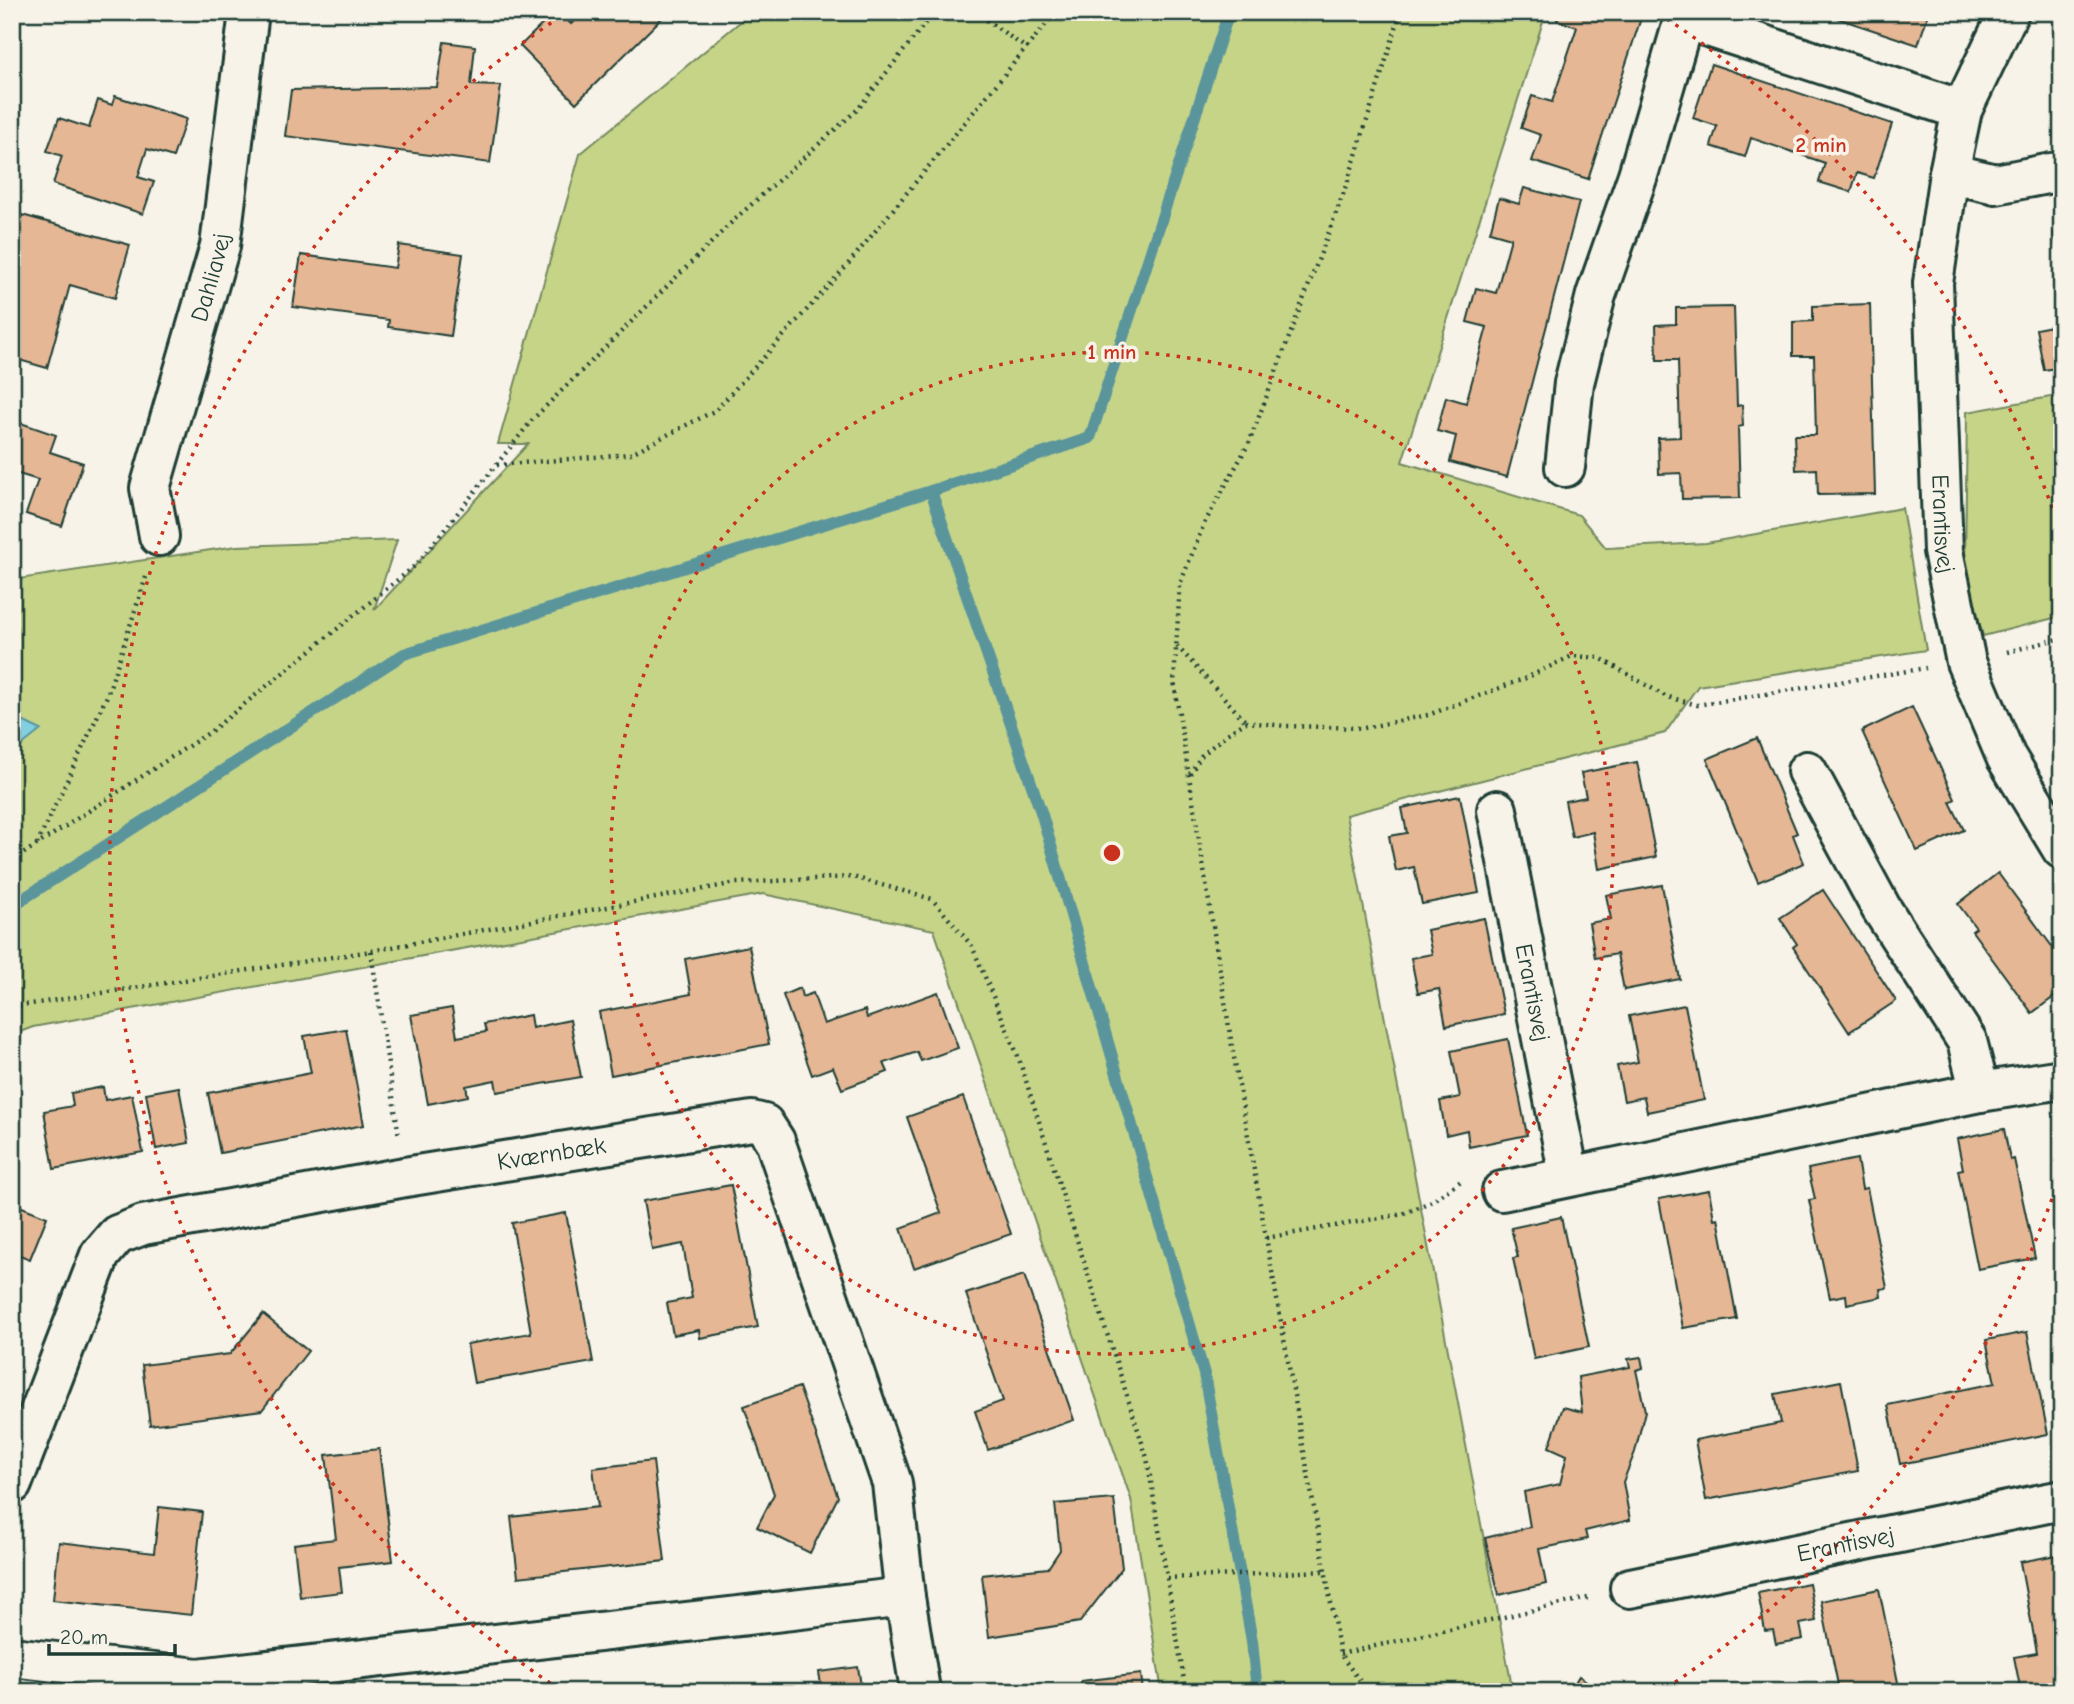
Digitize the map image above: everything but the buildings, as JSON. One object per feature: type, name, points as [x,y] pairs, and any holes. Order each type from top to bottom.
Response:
[{"type":"street","name":"Dahliavej","points":[[159,536],[150,488],[220,246],[249,12]]},
{"type":"street","name":"Erantisvej","points":[[2009,12],[1962,110],[1949,173],[1933,283],[1943,551],[1966,662],[2006,757],[2062,849]]},
{"type":"street","points":[[1564,467],[1574,383],[1596,295],[1638,175],[1685,15],[1962,110]]},
{"type":"street","points":[[1949,173],[1996,184],[2062,171]]},
{"type":"street","points":[[1807,771],[1881,908],[1967,1041],[1980,1092]]},
{"type":"street","name":"Erantisvej","points":[[1497,810],[1569,1175]]},
{"type":"street","points":[[1502,1191],[1980,1092],[2062,1079]]},
{"type":"street","name":"Kværnbæk","points":[[12,1484],[100,1255],[117,1235],[143,1225],[405,1177],[752,1121],[764,1124],[775,1141],[892,1483],[905,1597],[920,1690]]},
{"type":"street","name":"Erantisvej","points":[[1630,1588],[2062,1500]]},
{"type":"street","points":[[12,1657],[198,1678],[905,1597]]},
{"type":"path","points":[[12,861],[210,732],[416,565],[533,419],[734,220],[859,109],[934,12]]},
{"type":"path","points":[[975,12],[1026,48]]},
{"type":"path","points":[[496,466],[630,454],[716,410],[844,269],[1056,12]]},
{"type":"path","points":[[1367,1692],[1340,1654],[1232,1046],[1174,682],[1180,584],[1204,524],[1249,443],[1347,184],[1401,12]]},
{"type":"path","points":[[37,845],[107,696],[159,536]]},
{"type":"path","points":[[1189,774],[1201,756],[1246,722],[1364,728],[1428,715],[1526,678],[1572,656],[1600,658],[1665,695],[1697,705],[1966,662],[2062,638]]},
{"type":"path","points":[[1177,646],[1246,722]]},
{"type":"path","points":[[371,951],[405,1177]]},
{"type":"path","points":[[1266,1238],[1403,1214],[1432,1201],[1461,1181],[1502,1191]]},
{"type":"path","points":[[1167,1578],[1325,1571]]},
{"type":"path","points":[[1340,1654],[1630,1588]]},
{"type":"green space","points":[[752,12],[1546,12],[1402,462],[1579,515],[1606,548],[1706,543],[1902,508],[1926,650],[1698,686],[1665,733],[1346,815],[1513,1692],[1162,1692],[1131,1499],[934,930],[763,894],[33,1027],[12,1035],[12,580],[237,546],[397,540],[374,610],[528,444],[498,444],[580,154]]},
{"type":"green space","points":[[2062,395],[2062,616],[1983,636],[1965,569],[1967,412]]},
{"type":"water","points":[[12,718],[41,730],[12,753]]},
{"type":"waterway","points":[[1229,12],[1090,438],[931,491],[1042,815],[1204,1374],[1252,1641],[1257,1692]]},
{"type":"waterway","points":[[12,906],[404,654],[931,491]]}]
